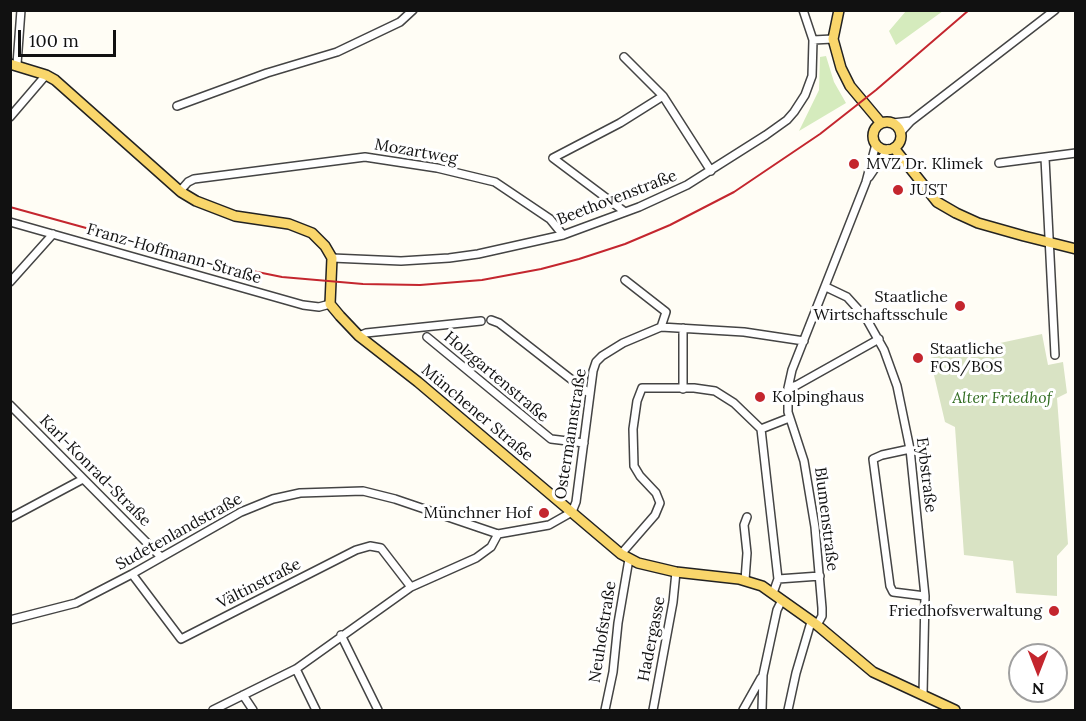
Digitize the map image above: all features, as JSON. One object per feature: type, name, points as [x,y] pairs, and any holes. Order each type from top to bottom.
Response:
[{"type":"main road","points":[[839,10],[833,39],[841,68],[850,86],[867,104],[879,125]]},
{"type":"main road","points":[[14,64],[55,80],[180,191],[207,206],[235,216],[299,226],[312,233],[325,246],[332,258],[330,304]]},
{"type":"main road","points":[[879,125],[892,123],[901,132],[901,140],[891,149]]},
{"type":"main road","points":[[879,125],[874,135],[876,144],[881,148],[891,149],[937,202],[978,223],[1076,249]]},
{"type":"main road","name":"Münchener Straße","points":[[330,304],[358,336],[418,382],[625,556],[676,572],[745,580],[762,586],[814,623],[873,672],[955,711]]},
{"type":"street","points":[[14,64],[21,10]]},
{"type":"street","points":[[177,106],[267,73],[337,52],[395,24],[412,10]]},
{"type":"street","points":[[803,10],[813,40],[833,39]]},
{"type":"street","points":[[901,132],[911,121],[1055,10]]},
{"type":"street","name":"Beethovenstraße","points":[[332,258],[401,261],[478,254],[562,235],[677,190],[772,131],[794,112],[805,95],[812,76],[813,40]]},
{"type":"street","points":[[624,57],[663,96],[711,171]]},
{"type":"street","points":[[10,117],[46,75]]},
{"type":"street","points":[[625,212],[553,158],[620,123],[663,96]]},
{"type":"street","points":[[892,123],[911,121]]},
{"type":"street","points":[[866,182],[876,144]]},
{"type":"street","points":[[866,182],[891,149]]},
{"type":"street","points":[[999,163],[1076,153]]},
{"type":"street","name":"Mozartweg","points":[[180,191],[194,179],[356,158],[378,159],[437,168],[495,182],[550,219],[562,235]]},
{"type":"street","points":[[1044,158],[1055,355]]},
{"type":"street","name":"Blumenstraße","points":[[788,711],[796,673],[814,623],[822,616],[822,608],[815,527],[804,460],[789,418],[788,388],[790,376],[866,182]]},
{"type":"street","name":"Franz-Hoffmann-Straße","points":[[10,222],[303,305],[319,307],[330,304]]},
{"type":"street","points":[[10,282],[53,234]]},
{"type":"street","points":[[625,280],[666,312],[661,327]]},
{"type":"street","name":"Eybstraße","points":[[826,287],[856,304],[879,339],[897,386],[910,448],[925,596],[922,695]]},
{"type":"street","points":[[491,320],[499,323],[590,394]]},
{"type":"street","points":[[358,336],[366,333],[481,321]]},
{"type":"street","name":"Ostermannstraße","points":[[572,512],[577,496],[596,362],[602,356],[623,343],[661,327],[744,332],[804,341]]},
{"type":"street","points":[[682,388],[683,328]]},
{"type":"street","name":"Holzgartenstraße","points":[[427,337],[551,438],[584,443]]},
{"type":"street","points":[[788,388],[879,339]]},
{"type":"street","points":[[625,556],[660,504],[656,493],[634,466],[633,429],[642,388],[708,389],[734,403],[761,429],[778,579],[772,593]]},
{"type":"street","name":"Karl-Konrad-Straße","points":[[12,409],[160,556]]},
{"type":"street","points":[[761,429],[789,418]]},
{"type":"street","points":[[910,448],[873,459],[890,586],[893,592],[925,596]]},
{"type":"street","points":[[10,518],[83,478]]},
{"type":"street","name":"Sudetenlandstraße","points":[[10,620],[76,603],[241,512],[267,501],[300,493],[363,491],[395,499],[498,534],[549,525],[572,512]]},
{"type":"street","points":[[745,580],[747,553],[744,525],[747,517]]},
{"type":"street","points":[[213,711],[296,669],[411,587],[476,558],[491,547],[498,534]]},
{"type":"street","name":"Vältinstraße","points":[[132,574],[182,639],[356,550],[370,546],[381,548],[411,587]]},
{"type":"street","name":"Neuhofstraße","points":[[605,711],[613,672],[625,556]]},
{"type":"street","name":"Hadergasse","points":[[653,711],[673,602],[676,572]]},
{"type":"street","points":[[778,579],[820,576]]},
{"type":"street","points":[[762,711],[763,675],[777,610],[782,600]]},
{"type":"street","points":[[341,635],[378,711]]},
{"type":"street","points":[[296,669],[316,711]]},
{"type":"street","points":[[743,711],[763,675]]},
{"type":"street","points":[[243,695],[254,711]]},
{"type":"green space","points":[[906,11],[943,11],[896,45],[889,31]]},
{"type":"green space","points":[[826,56],[834,82],[846,103],[799,131],[819,90],[820,57]]},
{"type":"green space","name":"Alter Friedhof","points":[[1042,334],[1048,365],[1063,362],[1067,393],[1057,398],[1068,544],[1057,556],[1057,596],[1016,593],[1013,561],[964,555],[955,427],[945,422],[930,358]]},
{"type":"railway","points":[[10,207],[213,263],[282,277],[363,284],[420,285],[482,280],[541,269],[625,244],[670,225],[734,192],[820,134],[876,90],[969,10]]},
{"type":"place","name":"MVZ Dr. Klimek","points":[[854,164]]},
{"type":"place","name":"JUST","points":[[898,190]]},
{"type":"place","name":"Staatliche Wirtschaftsschule","points":[[960,306]]},
{"type":"place","name":"Staatliche FOS/BOS","points":[[918,358]]},
{"type":"place","name":"Kolpinghaus","points":[[760,397]]},
{"type":"place","name":"Münchner Hof","points":[[544,513]]},
{"type":"place","name":"Friedhofsverwaltung","points":[[1054,611]]}]
